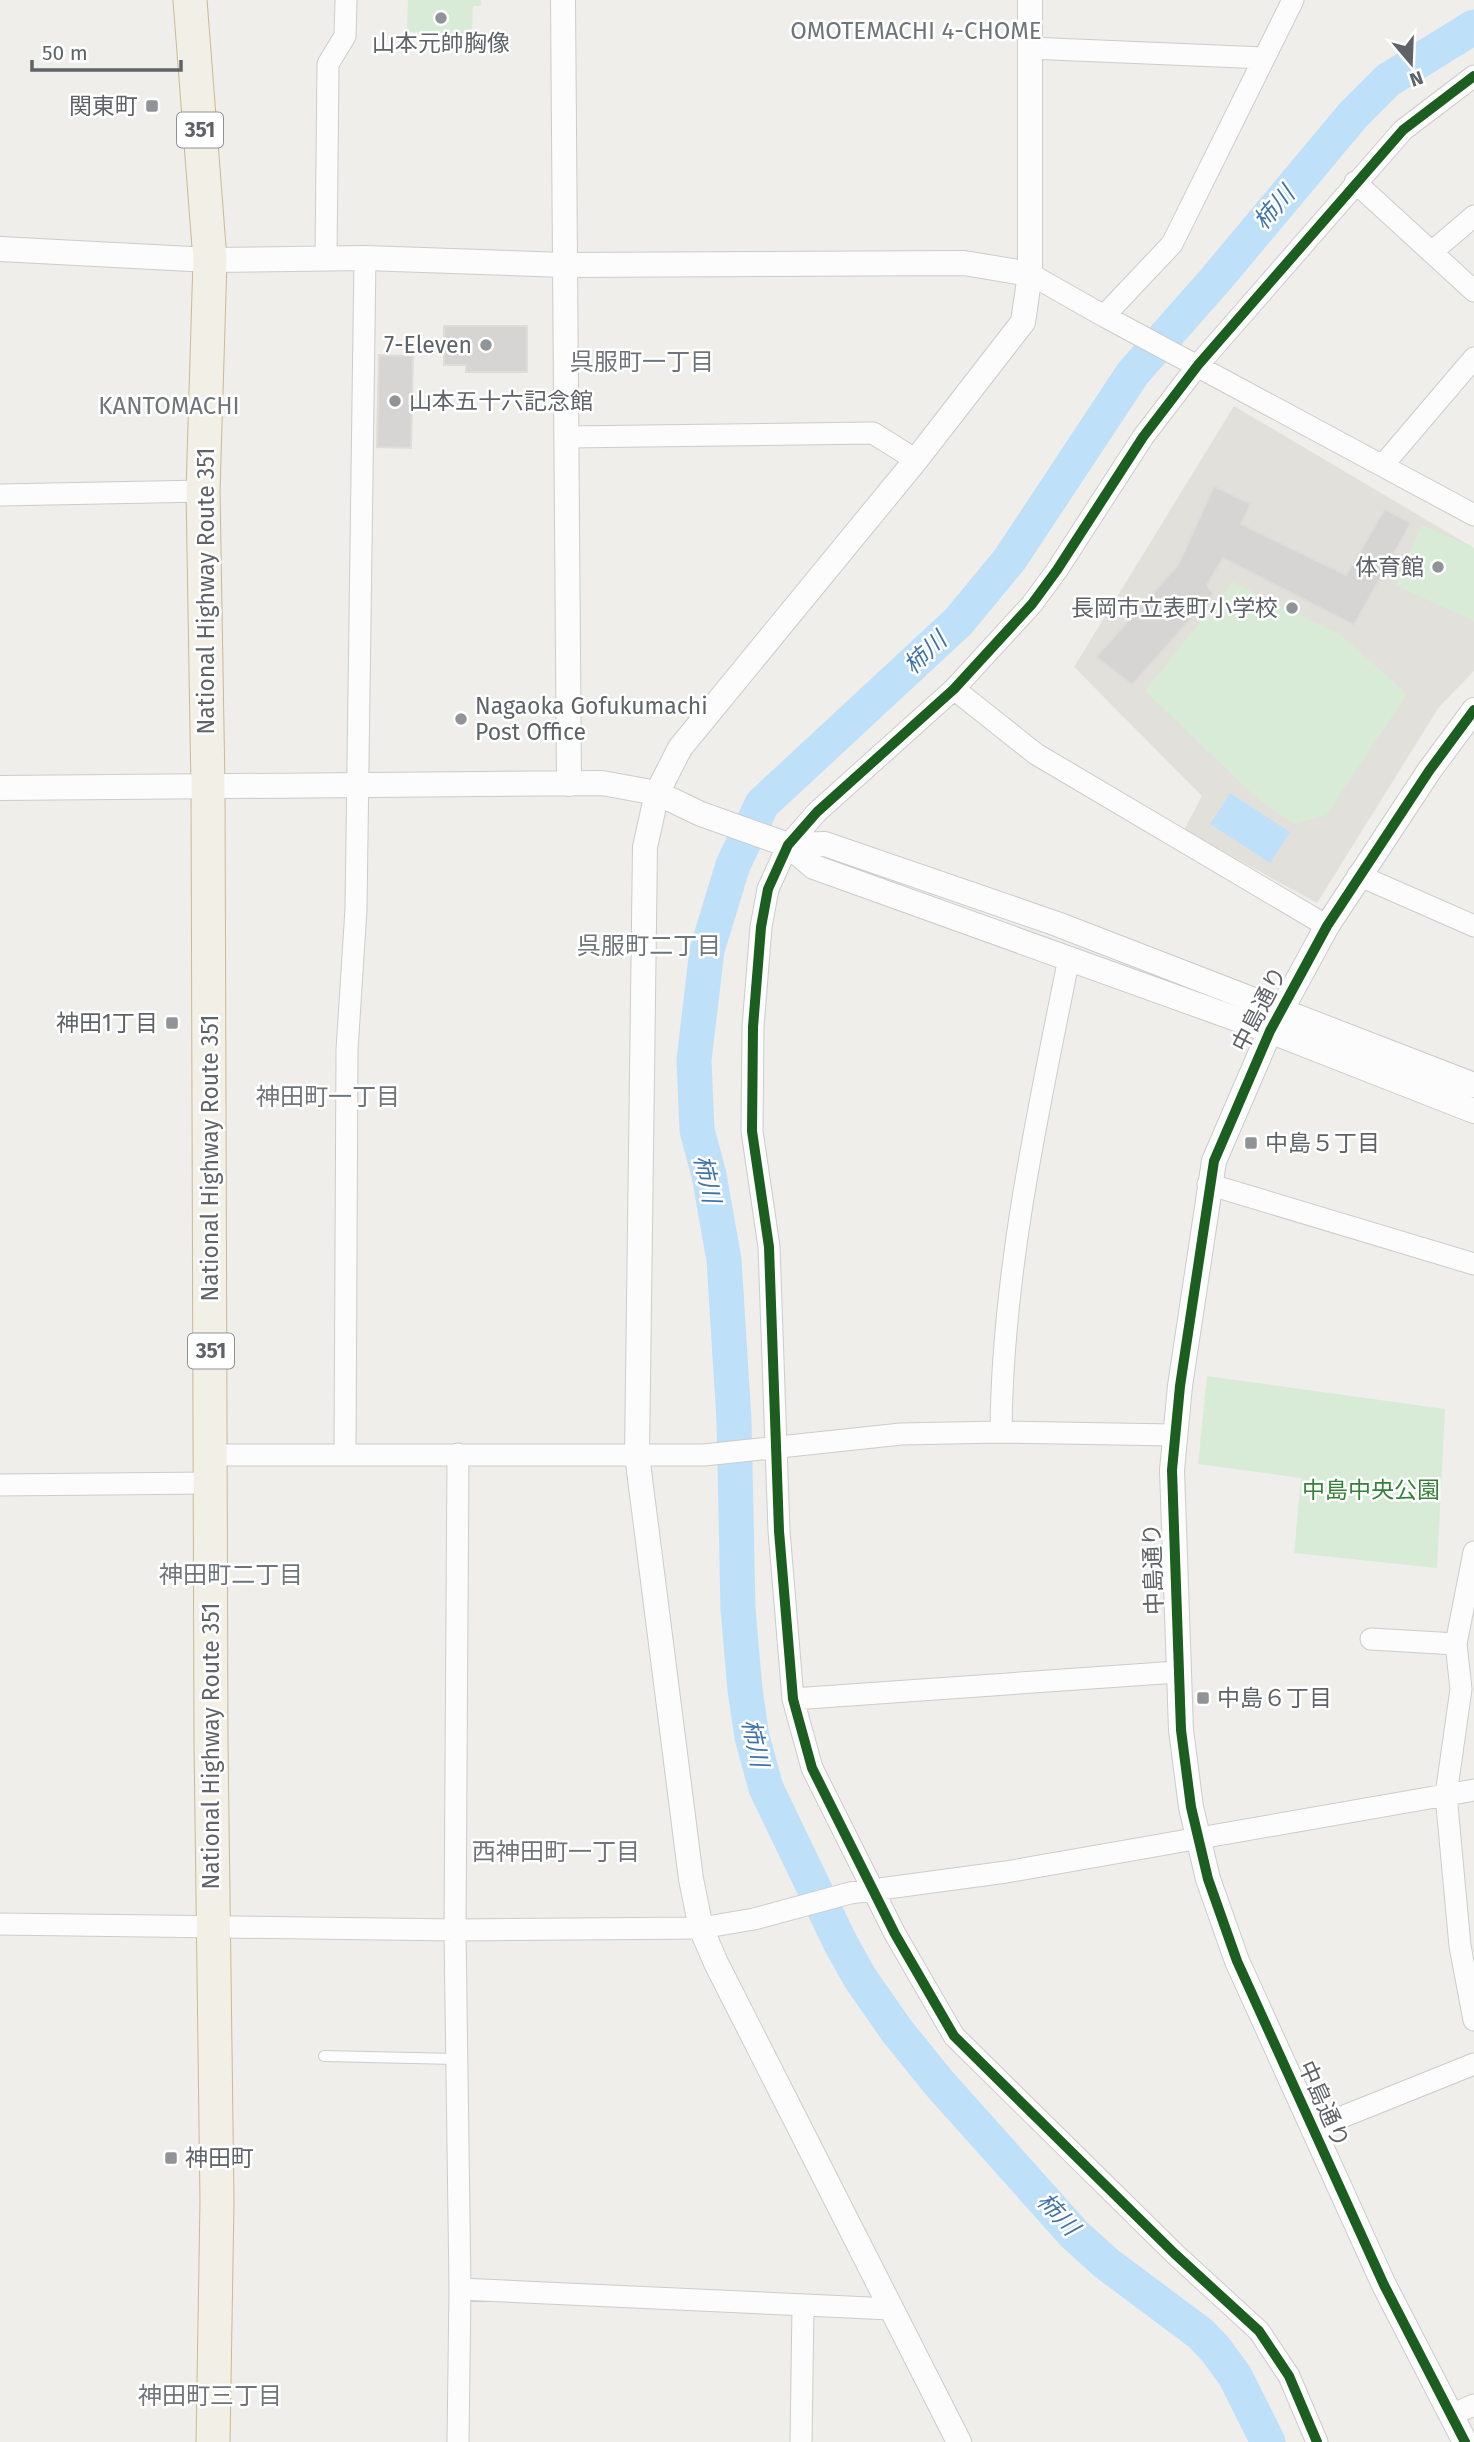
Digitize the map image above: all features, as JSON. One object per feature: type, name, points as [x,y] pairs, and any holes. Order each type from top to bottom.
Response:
[{"type":"highway","name":"National Highway Route 351","points":[[190,0],[210,260],[203,491],[208,788],[212,1927],[216,2202],[213,2442]]},
{"type":"street","points":[[326,259],[328,64],[345,36],[346,0]]},
{"type":"street","points":[[563,0],[569,784]]},
{"type":"street","points":[[960,2442],[721,1974],[701,1928],[682,1814],[637,1455],[645,847],[657,793],[680,748],[916,460],[1023,322],[1030,274],[1030,0]]},
{"type":"street","points":[[1104,316],[1172,244],[1293,0]]},
{"type":"street","points":[[1029,48],[1264,58]]},
{"type":"street","points":[[1317,2442],[1289,2376],[1259,2331],[1175,2253],[954,2036],[933,2004],[812,1768],[793,1699],[770,1447],[769,1247],[752,1131],[753,1027],[761,927],[768,888],[782,843],[954,689],[1032,604],[1143,437],[1189,360],[1403,130],[1470,86]]},
{"type":"street","points":[[1355,182],[1474,291]]},
{"type":"street","points":[[1433,251],[1474,216]]},
{"type":"street","points":[[0,249],[210,260],[365,258],[564,265],[964,263],[1030,274],[1474,515]]},
{"type":"street","points":[[345,1453],[348,1050],[356,909],[365,258]]},
{"type":"street","points":[[1383,465],[1474,358]]},
{"type":"street","points":[[568,436],[873,433],[916,460]]},
{"type":"street","points":[[0,495],[203,491]]},
{"type":"street","points":[[954,689],[1036,754],[1327,926]]},
{"type":"street","name":"中島通り","points":[[1465,2442],[1384,2285],[1312,2129],[1237,1961],[1208,1879],[1185,1772],[1177,1672],[1171,1470],[1173,1435],[1208,1184],[1214,1161],[1275,1021],[1327,926],[1358,875],[1474,710]]},
{"type":"street","points":[[0,788],[602,783],[657,793],[701,814],[782,843],[814,867],[1069,958],[1474,1085]]},
{"type":"street","points":[[782,843],[825,844],[1057,924],[1474,1111]]},
{"type":"street","points":[[1358,875],[1474,926]]},
{"type":"street","points":[[1001,1432],[1002,1376],[1022,1223],[1037,1119],[1069,958]]},
{"type":"street","points":[[1208,1184],[1474,1264]]},
{"type":"street","points":[[0,1485],[210,1469],[345,1453],[704,1455],[901,1434],[1001,1432],[1173,1435]]},
{"type":"street","points":[[458,1454],[455,1930],[460,2290],[458,2442]]},
{"type":"street","points":[[1474,1552],[1456,1644],[1461,1689],[1446,1795],[1461,1946],[1474,2020]]},
{"type":"street","points":[[1371,1639],[1456,1644]]},
{"type":"street","points":[[793,1699],[1177,1672]]},
{"type":"street","points":[[0,1924],[455,1930],[701,1928],[785,1911],[849,1893],[1198,1839],[1474,1790]]},
{"type":"street","points":[[1312,2129],[1474,2064]]},
{"type":"street","points":[[460,2290],[891,2309]]},
{"type":"street","points":[[801,2442],[803,2306]]},
{"type":"street","points":[[1451,2415],[1474,2405]]},
{"type":"lane","points":[[324,2056],[456,2059]]},
{"type":"shaded area","name":"長岡市立表町小学校","points":[[1234,406],[1474,548],[1474,671],[1439,707],[1317,903],[1184,830],[1202,796],[1074,667]]},
{"type":"green space","points":[[408,0],[481,0],[481,6],[473,6],[472,34],[407,32]]},
{"type":"green space","name":"体育館","points":[[1422,525],[1474,548],[1474,621],[1395,585]]},
{"type":"green space","points":[[1232,582],[1341,635],[1407,694],[1326,815],[1294,824],[1258,799],[1145,691]]},
{"type":"green space","name":"中島中央公園","points":[[1207,1376],[1445,1409],[1437,1568],[1294,1553],[1301,1478],[1198,1464]]},
{"type":"water","points":[[1230,793],[1290,832],[1270,863],[1210,824]]},
{"type":"building","name":"7-Eleven","points":[[444,326],[527,326],[527,372],[466,372],[466,365],[444,365]]},
{"type":"building","name":"山本五十六記念館","points":[[379,355],[413,356],[411,448],[377,447]]},
{"type":"building","points":[[1214,486],[1251,504],[1241,524],[1346,575],[1385,509],[1411,523],[1354,625],[1223,558],[1207,585],[1213,594],[1132,685],[1096,657],[1178,565]]},
{"type":"waterway","name":"柿川","points":[[1268,2442],[1235,2376],[1216,2350],[1201,2334],[1106,2263],[1074,2234],[939,2083],[897,2031],[860,1978],[840,1942],[766,1788],[752,1737],[745,1690],[738,1609],[734,1420],[724,1260],[709,1175],[697,1130],[694,1060],[707,950],[733,865],[762,804],[959,621],[1010,559],[1133,373],[1216,279],[1353,115],[1388,80],[1474,27]]},
{"type":"cycle path","points":[[1317,2442],[1289,2376],[1259,2331],[1175,2254],[954,2036],[895,1934],[812,1768],[793,1699],[779,1531],[769,1247],[752,1131],[753,1027],[761,927],[768,889],[788,845],[817,812],[954,689],[1032,604],[1143,437],[1198,365],[1403,130],[1474,76]]},
{"type":"cycle path","points":[[1465,2442],[1384,2285],[1237,1961],[1208,1879],[1191,1807],[1181,1730],[1172,1470],[1180,1386],[1214,1161],[1270,1031],[1327,926],[1429,771],[1474,710]]},
{"type":"place","name":"山本元帥胸像","points":[[441,18]]},
{"type":"place","name":"関東町","points":[[152,106]]},
{"type":"place","name":"7-Eleven","points":[[486,345]]},
{"type":"place","name":"山本五十六記念館","points":[[395,401]]},
{"type":"place","name":"体育館","points":[[1438,567]]},
{"type":"place","name":"長岡市立表町小学校","points":[[1292,608]]},
{"type":"place","name":"Nagaoka Gofukumachi Post Office","points":[[461,719]]},
{"type":"place","name":"神田1丁目","points":[[172,1023]]},
{"type":"place","name":"中島５丁目","points":[[1251,1143]]},
{"type":"place","name":"中島６丁目","points":[[1203,1698]]},
{"type":"place","name":"神田町","points":[[171,2158]]},
{"type":"district","name":"OMOTEMACHI 4-CHOME","points":[[916,31]]},
{"type":"district","name":"呉服町一丁目","points":[[642,362]]},
{"type":"district","name":"KANTOMACHI","points":[[169,406]]},
{"type":"district","name":"呉服町二丁目","points":[[649,946]]},
{"type":"district","name":"神田町一丁目","points":[[328,1097]]},
{"type":"district","name":"神田町二丁目","points":[[231,1575]]},
{"type":"district","name":"西神田町一丁目","points":[[556,1852]]},
{"type":"district","name":"神田町三丁目","points":[[210,2396]]}]
